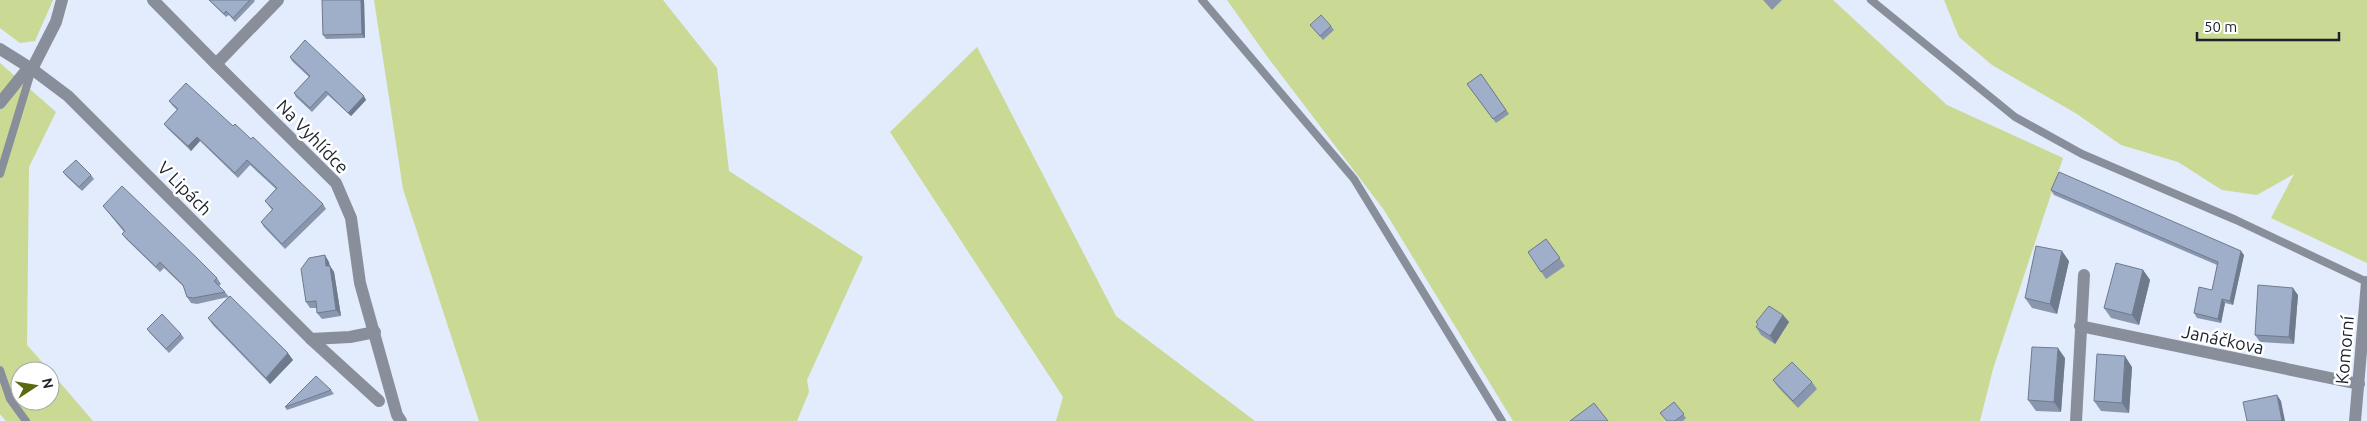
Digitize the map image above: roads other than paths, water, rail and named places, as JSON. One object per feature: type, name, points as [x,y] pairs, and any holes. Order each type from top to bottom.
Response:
[{"type":"street","points":[[0,103],[31,68],[56,22],[62,0]]},
{"type":"street","name":"Na Vyhlídce","points":[[153,0],[336,183],[351,218],[360,283],[397,415],[401,421]]},
{"type":"street","points":[[216,64],[278,0]]},
{"type":"street","name":"V Lipách","points":[[0,49],[31,68],[68,96],[311,339],[379,402]]},
{"type":"street","points":[[2076,421],[2084,275]]},
{"type":"street","name":"Komorní","points":[[2355,421],[2367,282]]},
{"type":"street","name":"Janáčkova","points":[[2080,326],[2359,384]]},
{"type":"street","points":[[311,339],[350,337],[375,332]]},
{"type":"lane","points":[[1202,0],[1354,180],[1502,421]]},
{"type":"lane","points":[[1871,0],[2015,117],[2082,154],[2236,220],[2367,282]]},
{"type":"lane","points":[[0,174],[31,68]]},
{"type":"lane","points":[[0,370],[10,399],[26,421]]}]
